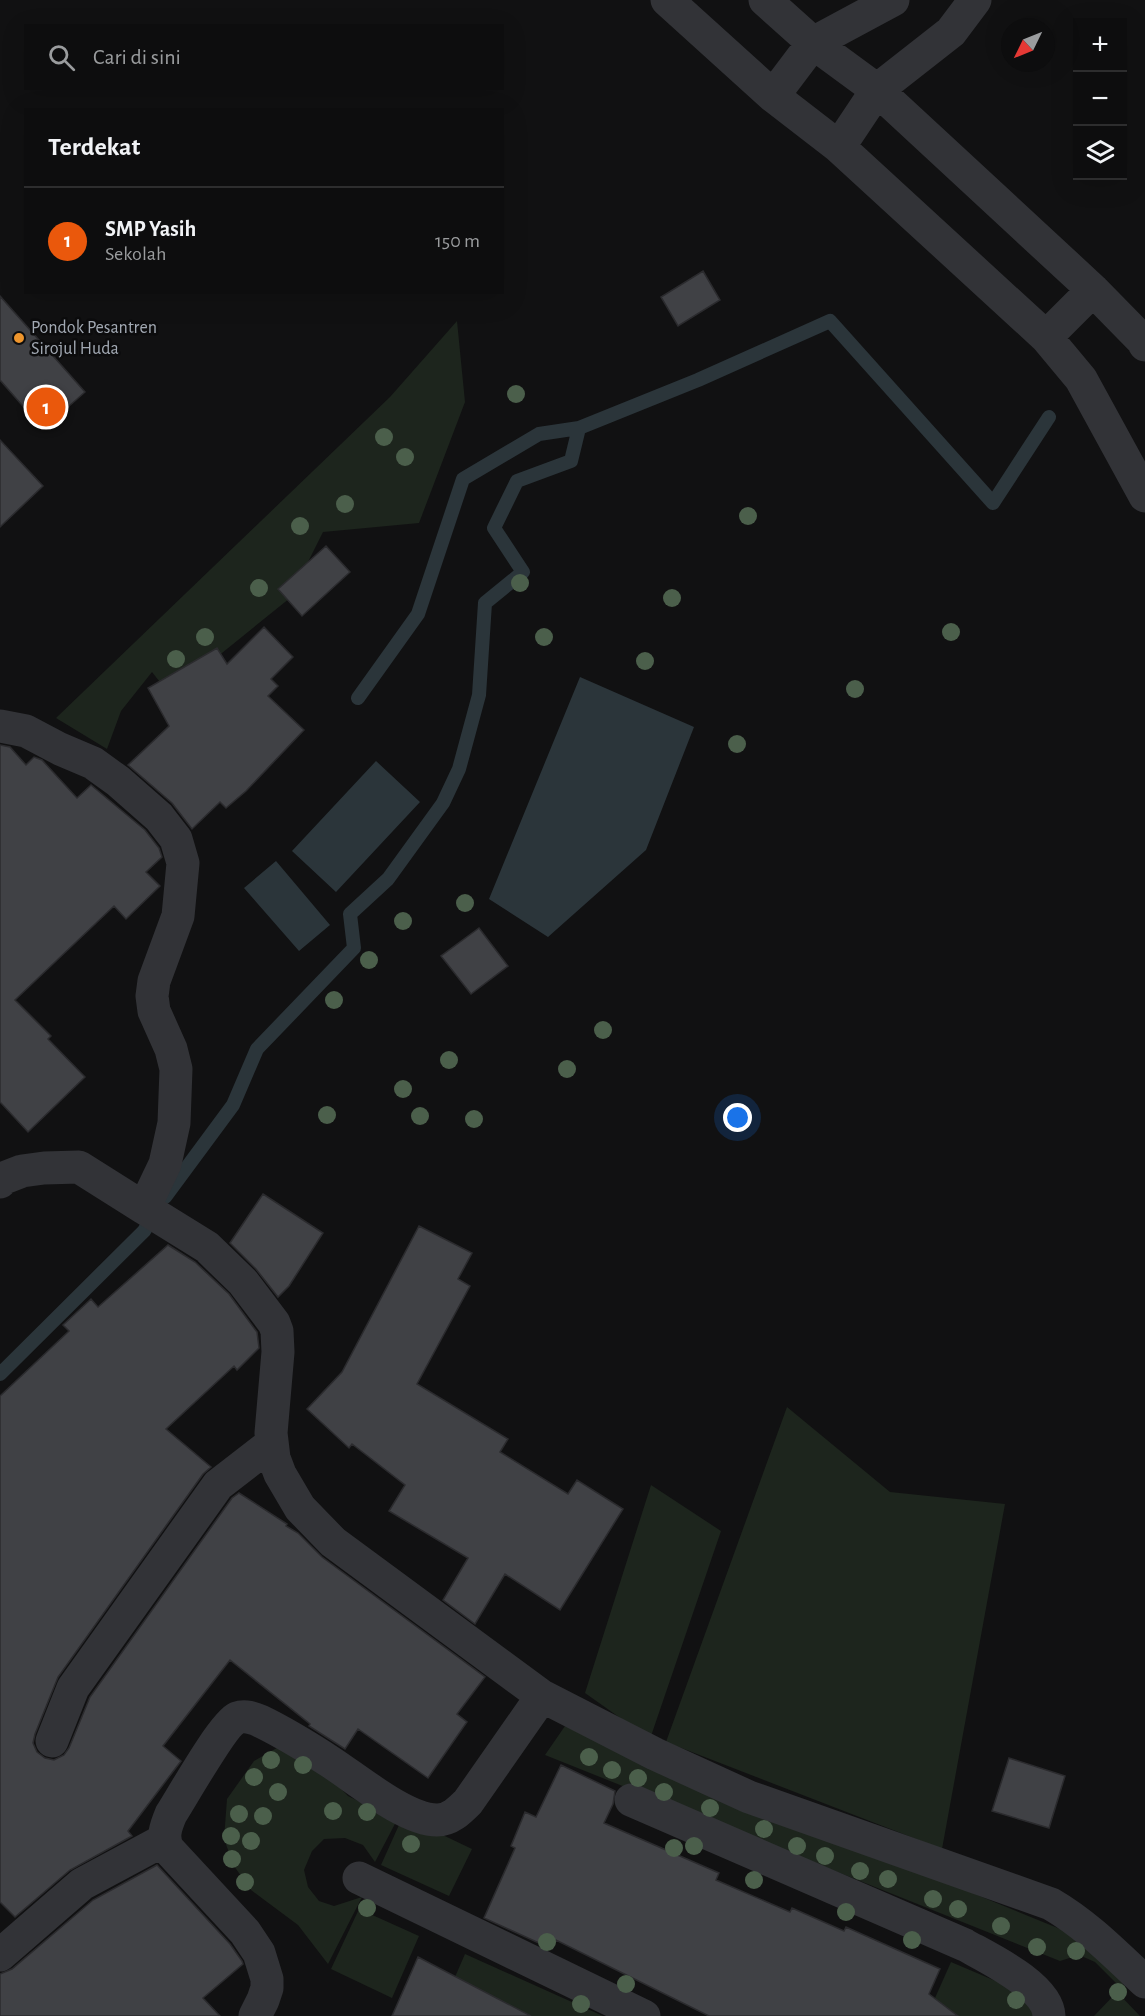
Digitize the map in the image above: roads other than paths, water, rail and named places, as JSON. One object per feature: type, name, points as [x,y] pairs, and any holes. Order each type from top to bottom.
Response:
[{"type":"street","points":[[667,0],[773,96],[838,147],[1046,337],[1081,379],[1145,495]]},
{"type":"street","points":[[765,0],[813,43],[877,90],[1094,290],[1145,345]]},
{"type":"street","points":[[773,96],[813,43],[893,0]]},
{"type":"street","points":[[838,147],[877,90],[951,32],[975,0]]},
{"type":"street","points":[[1046,337],[1094,290]]},
{"type":"street","points":[[0,726],[26,731],[93,763],[118,781],[159,817],[176,839],[183,863],[178,916],[154,981],[152,996],[154,1011],[171,1049],[176,1069],[174,1123],[165,1164],[148,1210]]},
{"type":"street","points":[[0,1182],[22,1171],[79,1167],[207,1247],[243,1282],[269,1314],[277,1331],[278,1352],[271,1444],[280,1474],[300,1508],[333,1542],[542,1695],[655,1754],[749,1797],[1051,1904],[1109,1946],[1145,1982]]},
{"type":"street","points":[[52,1740],[73,1688],[218,1485],[271,1444]]},
{"type":"street","points":[[255,2016],[267,1988],[267,1979],[259,1953],[245,1932],[169,1850],[164,1840],[166,1824],[171,1814],[212,1748],[230,1725],[238,1718],[251,1718],[275,1728],[399,1807],[415,1815],[438,1820],[449,1817],[468,1802],[542,1695]]},
{"type":"street","points":[[631,1800],[990,1958],[1013,1972],[1039,1993],[1049,2016]]},
{"type":"street","points":[[0,1955],[82,1884],[164,1840]]},
{"type":"street","points":[[359,1878],[644,2016]]},
{"type":"waterway","points":[[358,698],[418,614],[463,479],[539,434],[579,428],[698,380],[830,321],[993,503],[1049,417]]},
{"type":"waterway","points":[[165,1197],[233,1105],[257,1049],[354,948],[350,914],[388,879],[443,803],[459,769],[479,695],[485,603],[523,572],[494,528],[517,481],[571,461],[579,428]]},
{"type":"waterway","points":[[0,1374],[144,1231],[155,1213]]},
{"type":"place","name":"Pondok Pesantren Sirojul Huda","points":[[19,338]]},
{"type":"place","name":"SMP Yasih","points":[[46,407]]}]
